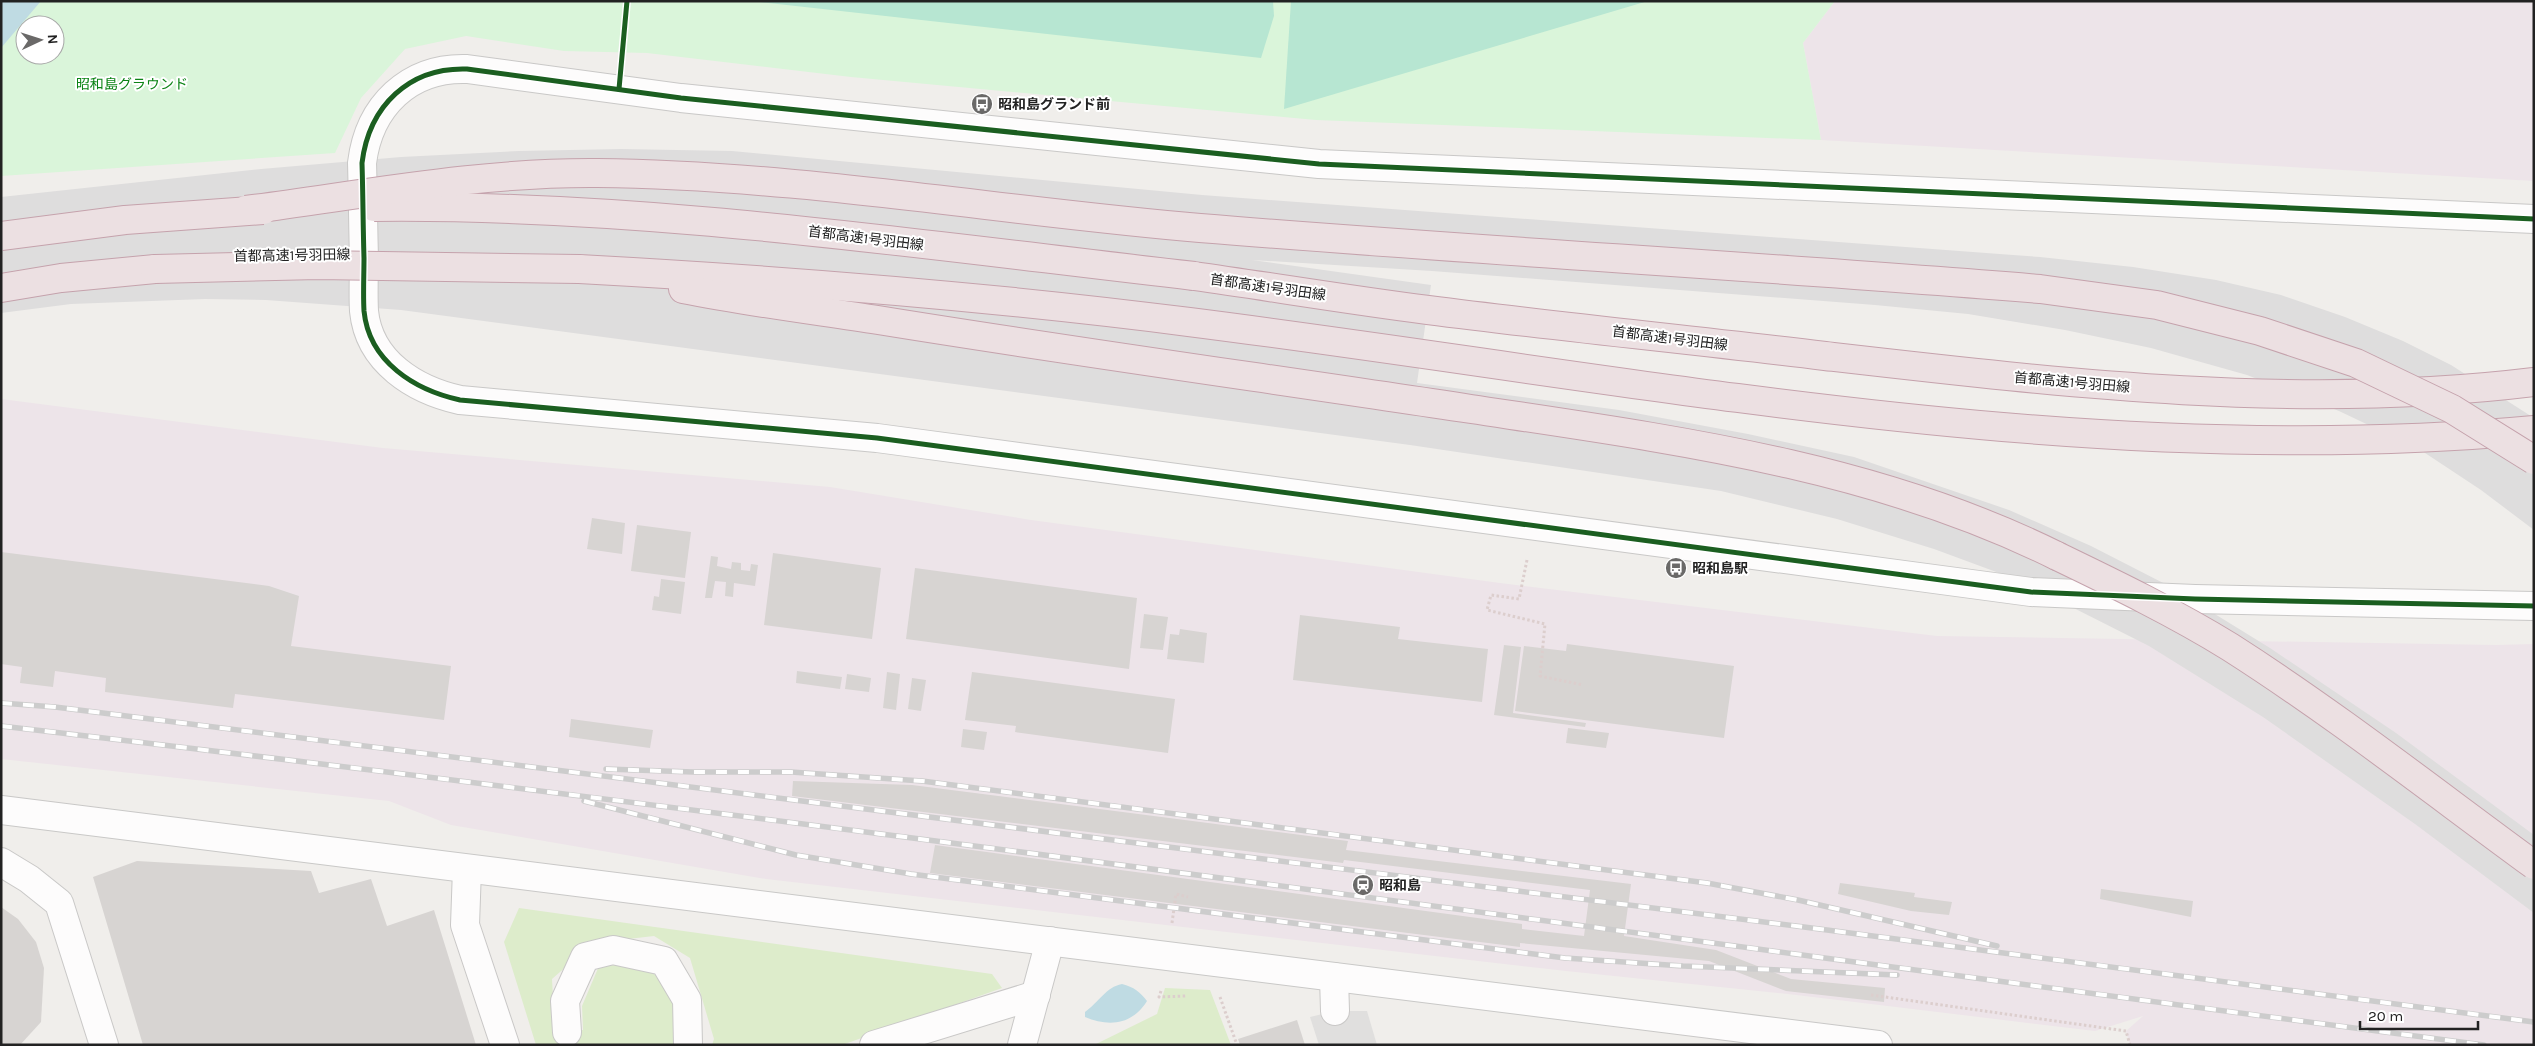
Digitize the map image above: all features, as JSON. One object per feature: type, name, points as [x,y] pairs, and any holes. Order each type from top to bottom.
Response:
[{"type":"highway","points":[[246,210],[478,179],[591,173],[695,176],[819,186],[1197,228],[2040,289],[2157,305],[2260,331],[2348,360],[2452,409],[2534,460]]},
{"type":"highway","name":"首都高速1号羽田線","points":[[1,236],[125,220],[246,210],[399,207],[503,210],[792,229],[1194,276],[1427,310],[1998,376],[2178,391],[2339,393],[2473,389],[2534,382]]},
{"type":"highway","name":"首都高速1号羽田線","points":[[1,288],[61,278],[155,269],[318,265],[579,269],[852,287],[1186,321],[1725,396],[1994,426],[2155,437],[2334,440],[2469,436],[2534,430]]},
{"type":"highway","points":[[579,269],[733,299],[1662,438],[1792,464],[1912,496],[2016,536],[2120,587],[2229,647],[2322,710],[2534,866]]},
{"type":"street","points":[[2534,219],[1319,164],[681,98],[467,68],[455,68],[424,76],[408,84],[392,96],[373,123],[364,148],[362,163],[364,312],[372,338],[387,361],[405,378],[430,392],[460,400],[877,438],[2031,592],[2195,600],[2534,606]]},
{"type":"street","points":[[1,810],[1878,1045]]},
{"type":"street","points":[[1,862],[29,879],[58,903],[104,1045]]},
{"type":"street","points":[[467,868],[466,925],[505,1045]]},
{"type":"street","points":[[1022,1045],[1050,941]]},
{"type":"street","points":[[567,1032],[565,1001],[585,957],[613,950],[664,961],[688,1000],[688,1045]]},
{"type":"street","points":[[1334,977],[1335,1011]]},
{"type":"street","points":[[874,1045],[1036,995]]},
{"type":"path","points":[[1528,556],[1519,599],[1491,595],[1487,610],[1545,624],[1540,676],[1583,685]]},
{"type":"path","points":[[1171,931],[1176,894],[1188,897]]},
{"type":"path","points":[[1161,988],[1159,997],[1193,995]]},
{"type":"path","points":[[1219,994],[1236,1045]]},
{"type":"path","points":[[1871,995],[2126,1031],[2130,1045]]},
{"type":"shaded area","points":[[1835,1],[2534,1],[2534,181],[1821,140],[1803,43]]},
{"type":"shaded area","points":[[1,399],[383,448],[830,487],[1031,520],[1500,583],[1937,636],[2496,645],[2534,644],[2534,1045],[2130,1045],[2126,1031],[2143,1016],[2095,1031],[1788,994],[1566,971],[766,879],[451,825],[389,801],[1,759]]},
{"type":"shaded area","points":[[1335,1011],[1367,1011],[1377,1045],[1319,1045],[1310,1017]]},
{"type":"green space","name":"昭和島グラウンド","points":[[20,1],[1835,1],[1803,43],[1821,140],[1316,120],[851,77],[647,53],[564,51],[466,36],[405,49],[361,98],[335,153],[1,176],[1,22]]},
{"type":"green space","points":[[751,1],[1273,1],[1274,16],[1261,58]]},
{"type":"green space","points":[[1291,1],[1648,1],[1284,109]]},
{"type":"green space","points":[[519,908],[992,974],[1002,988],[842,1045],[712,1045],[714,1039],[690,958],[654,936],[593,943],[552,979],[555,1032],[583,1030],[582,1006],[599,966],[633,964],[662,978],[687,1023],[673,1045],[536,1045],[504,942]]},
{"type":"green space","points":[[1165,988],[1210,990],[1231,1045],[1094,1045],[1157,1014]]},
{"type":"water","points":[[1,1],[41,1],[29,15],[15,15],[15,32],[1,48]]},
{"type":"water","points":[[1122,984],[1136,990],[1147,1001],[1141,1009],[1134,1015],[1119,1022],[1103,1022],[1085,1017],[1085,1012],[1111,988]]},
{"type":"pier","points":[[621,149],[732,151],[1202,195],[2040,257],[2133,267],[2216,280],[2281,295],[2345,317],[2403,341],[2451,365],[2534,418],[2534,530],[2481,490],[2419,449],[2339,411],[2247,375],[2151,348],[2065,330],[1968,314],[1875,305],[1432,271],[1252,260],[1431,285],[1417,383],[1619,410],[1748,434],[1854,457],[2009,510],[2091,546],[2171,587],[2270,648],[2396,733],[2534,835],[2534,913],[2415,824],[2263,717],[2149,646],[2018,580],[1934,549],[1837,519],[1721,491],[1410,445],[401,310],[266,300],[205,299],[71,304],[1,313],[1,197],[261,169],[401,157],[519,151]]},
{"type":"building","points":[[592,518],[625,523],[622,554],[587,549]]},
{"type":"building","points":[[637,525],[691,532],[685,578],[631,571]]},
{"type":"building","points":[[1,552],[269,586],[299,596],[291,646],[451,666],[444,720],[235,694],[233,708],[105,692],[106,678],[55,671],[53,687],[20,683],[22,667],[1,664]]},
{"type":"building","points":[[773,553],[881,568],[872,639],[764,625]]},
{"type":"building","points":[[711,556],[718,557],[717,566],[731,569],[732,562],[741,563],[741,570],[750,571],[751,564],[758,565],[755,586],[734,583],[733,597],[725,596],[726,582],[715,581],[712,598],[705,598]]},
{"type":"building","points":[[915,568],[1137,598],[1129,669],[906,639]]},
{"type":"building","points":[[661,579],[685,582],[681,614],[652,610],[654,596],[659,597]]},
{"type":"building","points":[[1144,614],[1168,617],[1163,650],[1140,648]]},
{"type":"building","points":[[1300,615],[1400,627],[1398,639],[1488,649],[1482,702],[1293,680]]},
{"type":"building","points":[[1180,629],[1207,633],[1204,663],[1167,659],[1170,634],[1179,635]]},
{"type":"building","points":[[1567,644],[1734,666],[1724,738],[1515,711],[1524,646],[1566,651]]},
{"type":"building","points":[[1504,645],[1521,647],[1513,713],[1586,723],[1585,727],[1494,715]]},
{"type":"building","points":[[797,671],[842,677],[840,689],[796,683]]},
{"type":"building","points":[[887,672],[900,674],[896,710],[883,708]]},
{"type":"building","points":[[972,672],[1175,699],[1168,753],[1015,732],[1016,726],[965,720]]},
{"type":"building","points":[[847,674],[871,678],[869,692],[845,689]]},
{"type":"building","points":[[912,678],[926,680],[921,711],[908,709]]},
{"type":"building","points":[[571,719],[653,730],[650,748],[569,737]]},
{"type":"building","points":[[1568,728],[1609,733],[1606,748],[1566,743]]},
{"type":"building","points":[[963,729],[987,732],[984,750],[961,747]]},
{"type":"building","name":"昭和島","points":[[793,781],[912,785],[1348,841],[1346,850],[1631,884],[1624,936],[1716,950],[1791,979],[1885,988],[1884,1002],[1786,991],[1709,961],[1520,943],[1520,947],[930,873],[935,845],[1522,924],[1522,929],[1584,936],[1590,890],[1344,860],[1343,863],[792,796]]},
{"type":"building","points":[[137,861],[311,871],[319,893],[371,879],[387,926],[434,910],[476,1045],[143,1045],[93,877]]},
{"type":"building","points":[[1840,883],[1915,893],[1914,897],[1952,902],[1949,915],[1911,911],[1838,894]]},
{"type":"building","points":[[2101,889],[2193,901],[2191,917],[2100,899]]},
{"type":"building","points":[[1,907],[18,919],[36,942],[44,968],[41,1022],[20,1045],[1,1045]]},
{"type":"building","points":[[1297,1020],[1305,1045],[1240,1045],[1238,1039]]},
{"type":"railway","points":[[1,703],[55,707],[1804,927],[2534,1022]]},
{"type":"railway","points":[[1,726],[622,801],[2484,1045]]},
{"type":"railway","points":[[606,769],[693,772],[791,772],[922,781],[1707,883],[1798,900],[1997,946]]},
{"type":"railway","points":[[584,801],[796,855],[911,874],[1565,958],[1683,966],[1897,975]]},
{"type":"cycle path","points":[[619,89],[627,1]]},
{"type":"cycle path","points":[[2534,219],[1319,164],[681,98],[467,69],[446,70],[427,75],[410,83],[395,94],[373,124],[366,143],[362,163],[364,311],[368,329],[375,345],[397,371],[427,389],[460,400],[877,438],[2031,592],[2195,599],[2534,606]]},
{"type":"place","name":"昭和島グランド前","points":[[982,104]]},
{"type":"place","name":"昭和島駅","points":[[1676,568]]},
{"type":"place","name":"昭和島","points":[[1363,885]]}]
